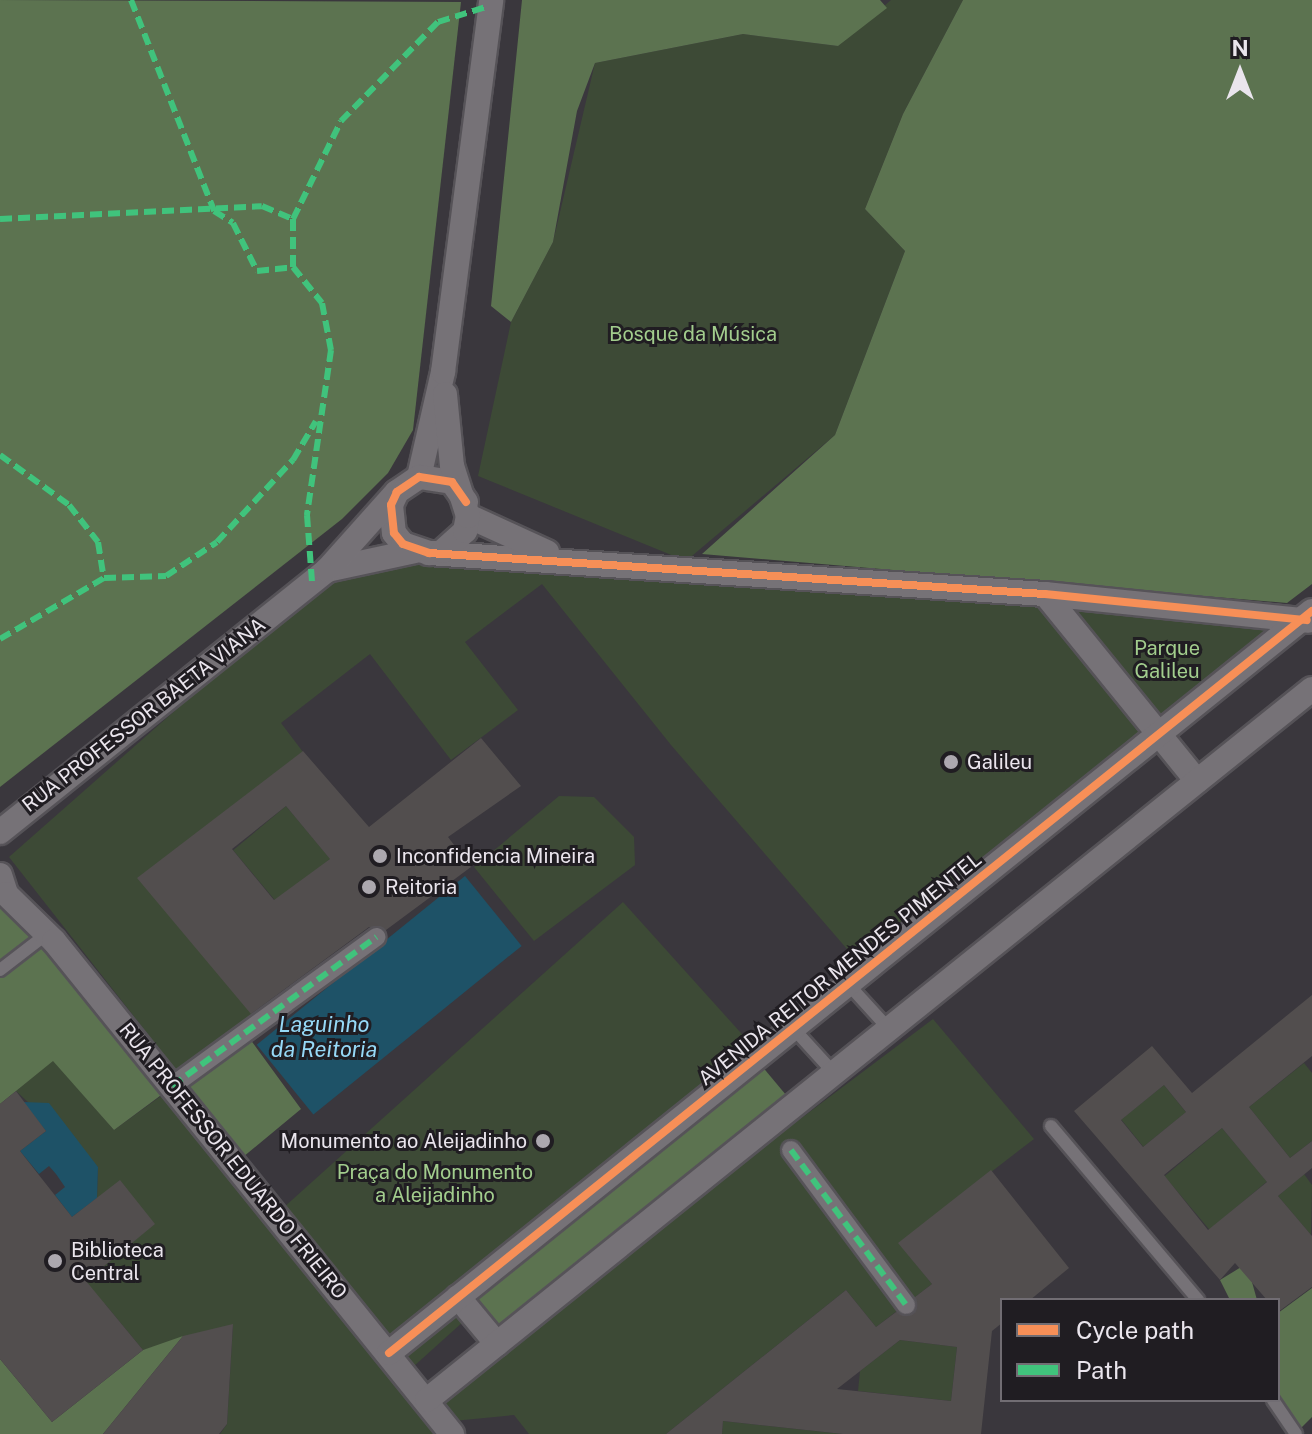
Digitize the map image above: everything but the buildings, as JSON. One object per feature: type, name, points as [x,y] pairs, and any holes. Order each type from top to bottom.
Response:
[{"type":"street","points":[[489,2],[443,372],[419,477],[397,492],[391,505],[394,533],[415,551],[1045,594],[1309,617]]},
{"type":"street","points":[[443,372],[452,466],[467,509],[465,531],[443,551]]},
{"type":"street","points":[[419,477],[452,482],[467,509],[576,561]]},
{"type":"street","name":"RUA PROFESSOR BAETA VIANA","points":[[0,832],[327,570],[397,492]]},
{"type":"street","name":"RUA PROFESSOR BAETA VIANA","points":[[327,570],[415,551]]},
{"type":"street","points":[[1045,594],[1197,781]]},
{"type":"street","name":"AVENIDA REITOR MENDES PIMENTEL","points":[[389,1353],[1309,617]]},
{"type":"street","points":[[427,1400],[1312,689]]},
{"type":"street","name":"RUA PROFESSOR EDUARDO FRIEIRO","points":[[2,887],[48,933],[452,1434]]},
{"type":"street","points":[[172,1086],[376,937]]},
{"type":"street","points":[[791,1150],[906,1305]]},
{"type":"street","points":[[458,1297],[497,1344]]},
{"type":"lane","points":[[0,970],[48,933]]},
{"type":"lane","points":[[848,984],[888,1028]]},
{"type":"lane","points":[[793,1028],[833,1072]]},
{"type":"lane","points":[[1051,1126],[1196,1298]]},
{"type":"lane","points":[[1274,1402],[1296,1433],[1312,1426]]},
{"type":"green space","points":[[0,0],[461,2],[413,430],[388,473],[342,519],[0,787]]},
{"type":"green space","points":[[522,0],[880,0],[887,8],[838,46],[743,34],[595,63],[577,111],[553,242],[511,322],[491,306]]},
{"type":"green space","name":"Bosque da Música","points":[[891,0],[963,0],[903,114],[865,209],[905,251],[835,435],[686,561],[478,476],[511,322],[553,242],[595,63],[743,34],[838,46]]},
{"type":"green space","points":[[963,0],[1312,0],[1312,584],[1287,603],[702,554],[835,435],[905,251],[865,209],[903,114]]},
{"type":"green space","points":[[417,559],[1034,599],[1147,726],[948,888],[853,956],[671,745],[542,584],[465,642],[518,710],[451,760],[370,654],[281,723],[303,752],[144,874],[256,1019],[176,1070],[9,857],[331,573]]},
{"type":"green space","name":"Parque Galileu","points":[[1045,594],[1302,619],[1159,734]]},
{"type":"green space","points":[[559,796],[594,797],[634,837],[635,865],[534,941],[474,867]]},
{"type":"green space","points":[[286,806],[330,859],[277,903],[233,850]]},
{"type":"green space","points":[[0,891],[172,1086],[245,1032],[301,1109],[237,1162],[172,1087],[114,1130],[53,1061],[0,1104]]},
{"type":"green space","name":"Praça do Monumento a Aleijadinho","points":[[623,902],[760,1054],[414,1366],[277,1214]]},
{"type":"green space","points":[[933,1019],[1034,1139],[899,1243],[932,1284],[876,1327],[846,1290],[666,1434],[529,1434],[514,1415],[443,1422],[427,1400]]},
{"type":"green space","points":[[755,1058],[794,1105],[502,1350],[463,1303]]},
{"type":"green space","points":[[53,1060],[114,1130],[172,1088],[446,1434],[220,1434],[227,1424],[233,1325],[143,1350],[105,1304],[82,1320],[65,1299],[154,1224],[97,1198],[98,1167],[16,1091]]},
{"type":"green space","points":[[1304,1063],[1312,1073],[1312,1141],[1290,1158],[1249,1107]]},
{"type":"green space","points":[[1164,1085],[1186,1112],[1143,1147],[1121,1120]]},
{"type":"green space","points":[[1222,1128],[1267,1182],[1210,1230],[1165,1176]]},
{"type":"green space","points":[[1304,1174],[1312,1185],[1311,1235],[1278,1196]]},
{"type":"green space","points":[[1259,1256],[1252,1282],[1256,1298],[1229,1298],[1220,1280]]},
{"type":"green space","points":[[1312,1288],[1312,1417],[1297,1432],[1280,1398],[1280,1312]]},
{"type":"green space","points":[[183,1336],[103,1434],[0,1434],[0,1359],[52,1422],[143,1350]]},
{"type":"green space","points":[[900,1340],[957,1347],[951,1401],[858,1391],[860,1371]]},
{"type":"green space","points":[[723,1421],[843,1434],[722,1434]]},
{"type":"water","name":"Laguinho da Reitoria","points":[[465,876],[522,946],[313,1115],[257,1045]]},
{"type":"water","points":[[23,1102],[49,1103],[98,1167],[97,1198],[72,1217],[55,1195],[65,1187],[56,1174],[49,1166],[39,1174],[20,1151],[46,1131]]},
{"type":"marked path","points":[[131,0],[214,211],[233,223],[257,271],[293,267],[322,303],[331,350],[307,515],[312,582]]},
{"type":"marked path","points":[[293,267],[293,219],[341,121],[438,22],[489,6]]},
{"type":"marked path","points":[[0,219],[262,206],[293,219]]},
{"type":"marked path","points":[[0,639],[104,578],[166,576],[217,542],[293,460],[316,421]]},
{"type":"marked path","points":[[0,455],[69,505],[98,542],[104,578]]},
{"type":"marked path","points":[[172,1086],[376,937]]},
{"type":"marked path","points":[[791,1150],[906,1305]]},
{"type":"cycle path","points":[[466,502],[452,482],[419,477],[397,492],[391,505],[394,533],[403,544],[429,553],[1045,594],[1307,620]]},
{"type":"cycle path","points":[[389,1353],[1312,611]]},
{"type":"place","name":"Galileu","points":[[951,762]]},
{"type":"place","name":"Inconfidencia Mineira","points":[[380,856]]},
{"type":"place","name":"Reitoria","points":[[369,887]]},
{"type":"place","name":"Monumento ao Aleijadinho","points":[[543,1141]]},
{"type":"place","name":"Biblioteca Central","points":[[55,1261]]}]
